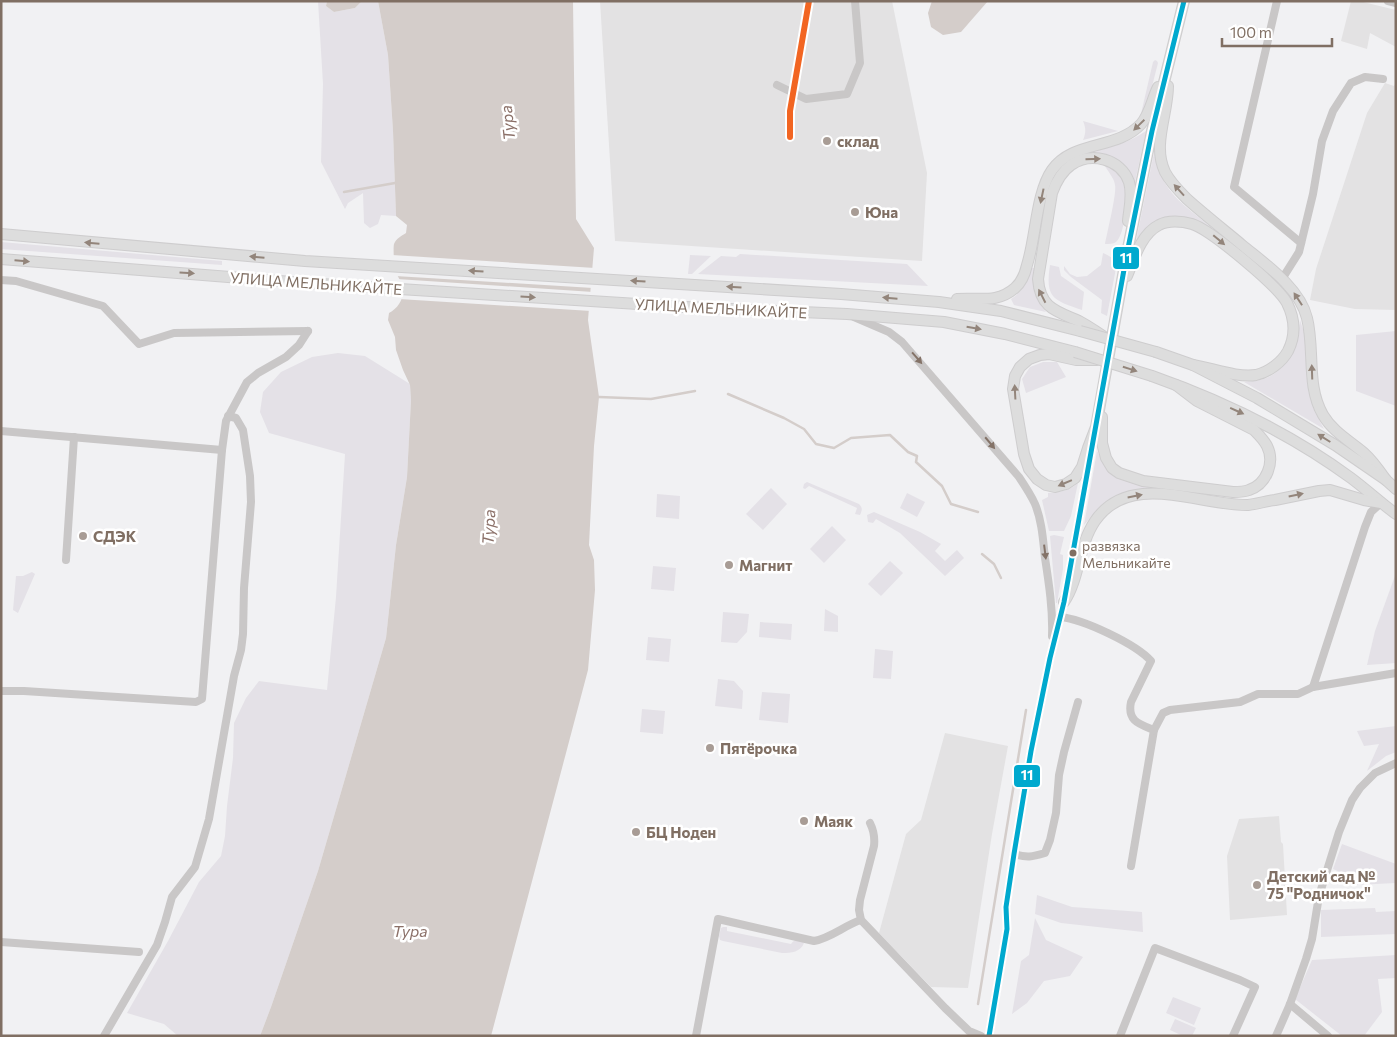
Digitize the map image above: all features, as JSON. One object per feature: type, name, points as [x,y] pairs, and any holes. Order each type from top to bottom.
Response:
[{"type":"main road","points":[[1076,356],[1040,355],[1020,367],[1015,376],[1013,389],[1024,454],[1029,469],[1037,480],[1046,486],[1066,484],[1075,478],[1082,467],[1096,427],[1130,239],[1152,131],[1184,1]]},
{"type":"main road","points":[[1168,70],[1168,98],[1160,142],[1161,158],[1165,171],[1175,187],[1187,199],[1282,278],[1300,300],[1307,315],[1313,385],[1318,405],[1328,423],[1338,434],[1363,452],[1374,463],[1386,480]]},
{"type":"main road","points":[[939,302],[962,299],[988,300],[1005,296],[1016,288],[1023,279],[1030,257],[1045,182],[1052,170],[1060,161],[1071,154],[1116,140],[1140,126],[1146,119],[1157,89],[1168,70]]},
{"type":"main road","points":[[1080,326],[1049,307],[1038,289],[1052,193],[1056,181],[1063,172],[1073,164],[1085,159],[1097,158],[1108,160],[1124,173],[1130,187],[1128,221],[1130,239]]},
{"type":"main road","points":[[1121,288],[1149,232],[1168,222],[1180,222],[1192,224],[1211,234],[1282,295],[1292,313],[1294,328],[1292,344],[1285,357],[1275,366],[1256,375],[1242,376],[1193,365]]},
{"type":"main road","name":"УЛИЦА МЕЛЬНИКАЙТЕ","points":[[1,234],[305,261],[841,294],[939,302],[1001,311],[1080,326],[1104,337],[1193,365],[1286,414],[1335,445],[1396,489]]},
{"type":"main road","name":"УЛИЦА МЕЛЬНИКАЙТЕ","points":[[1,259],[305,283],[685,307],[847,314],[944,322],[1005,334],[1076,356],[1101,360],[1176,385],[1244,414],[1275,430],[1351,478],[1396,514]]},
{"type":"main road","points":[[1100,402],[1102,442],[1106,458],[1112,468],[1119,473],[1143,481],[1234,492],[1248,491],[1259,485],[1268,473],[1270,458],[1268,447],[1262,438],[1254,430],[1197,401],[1176,385]]},
{"type":"main road","points":[[1064,602],[1070,592],[1089,531],[1110,505],[1132,495],[1160,494],[1251,505],[1330,490],[1364,500],[1381,502]]},
{"type":"street","points":[[777,84],[806,99],[847,94],[860,63],[856,1]]},
{"type":"street","points":[[1277,1],[1234,187],[1301,243]]},
{"type":"street","points":[[1388,1],[1396,3]]},
{"type":"street","points":[[1282,278],[1299,252],[1313,194],[1322,141],[1333,111],[1351,83],[1365,76],[1383,79]]},
{"type":"street","points":[[1,280],[16,281],[103,306],[139,344],[174,333],[308,331],[299,345],[286,357],[258,373],[247,382],[228,416],[224,428],[202,699],[196,702],[1,691]]},
{"type":"street","points":[[847,314],[889,332],[902,342],[959,406],[1027,489],[1035,504],[1042,527],[1052,619],[1052,650]]},
{"type":"street","points":[[104,1036],[157,945],[172,897],[195,867],[209,820],[234,676],[241,650],[251,502],[250,476],[243,430],[236,418],[228,416]]},
{"type":"street","points":[[989,1036],[1007,928],[1006,908],[1014,854],[1032,751],[1052,650],[1064,602],[1096,427]]},
{"type":"street","points":[[1,431],[222,450]]},
{"type":"street","points":[[66,560],[74,437]]},
{"type":"street","points":[[1313,686],[1364,527],[1371,512],[1381,502]]},
{"type":"street","points":[[1060,617],[1069,618],[1091,626],[1136,648],[1151,661],[1131,702],[1130,709],[1136,723],[1154,730]]},
{"type":"street","points":[[1131,866],[1154,730],[1163,714],[1170,710],[1240,702],[1258,694],[1298,694],[1313,686],[1396,673]]},
{"type":"street","points":[[1014,854],[1033,857],[1045,853],[1056,813],[1059,775],[1064,752],[1078,702]]},
{"type":"street","points":[[1276,1036],[1290,1004],[1312,939],[1319,896],[1339,832],[1352,800],[1360,788],[1375,773],[1396,763]]},
{"type":"street","points":[[870,823],[874,829],[875,836],[860,900],[861,920],[944,1008],[968,1031],[981,1036]]},
{"type":"street","points":[[696,1036],[718,919],[814,941],[825,938],[861,920]]},
{"type":"street","points":[[1,942],[139,952]]},
{"type":"street","points":[[1120,1036],[1155,948],[1255,987],[1233,1036]]},
{"type":"street","points":[[1290,1004],[1328,1036]]},
{"type":"shaded area","points":[[318,1],[327,1],[326,6],[334,12],[355,8],[362,1],[378,1],[388,55],[396,216],[381,215],[378,224],[370,228],[364,223],[363,193],[348,203],[345,209],[321,162],[323,84]]},
{"type":"shaded area","points":[[600,1],[892,1],[927,173],[922,261],[615,241]]},
{"type":"shaded area","points":[[1351,1],[1359,1],[1396,10],[1396,47],[1370,33],[1367,49],[1341,41]]},
{"type":"shaded area","points":[[1155,60],[1158,63],[1146,110],[1140,118],[1153,62]]},
{"type":"shaded area","points":[[1385,83],[1394,86],[1396,83],[1396,310],[1355,309],[1310,300],[1316,269],[1367,113]]},
{"type":"shaded area","points":[[1083,121],[1118,131],[1083,140],[1085,126]]},
{"type":"shaded area","points":[[1146,131],[1135,182],[1127,169],[1118,160],[1106,155],[1091,153],[1126,141]]},
{"type":"shaded area","points":[[1154,153],[1162,178],[1168,188],[1175,197],[1212,228],[1190,218],[1171,217],[1157,222],[1144,230],[1136,241]]},
{"type":"shaded area","points":[[1104,164],[1120,175],[1126,190],[1126,206],[1122,232],[1116,242],[1109,244],[1105,244],[1115,185]]},
{"type":"shaded area","points":[[1,242],[222,261],[222,265],[1,249]]},
{"type":"shaded area","points":[[1103,253],[1113,259],[1116,268],[1107,316],[1101,313],[1102,300],[1064,270],[1064,266],[1070,274],[1077,277],[1087,276],[1101,265]]},
{"type":"shaded area","points":[[740,254],[907,264],[928,286],[698,274],[721,256],[736,257]]},
{"type":"shaded area","points":[[690,255],[711,256],[692,274],[688,274]]},
{"type":"shaded area","points":[[1050,265],[1059,267],[1061,276],[1084,292],[1082,310],[1064,303],[1053,296],[1049,285]]},
{"type":"shaded area","points":[[1032,268],[1035,268],[1034,286],[1037,296],[1046,312],[1014,305],[1011,299],[1019,293]]},
{"type":"shaded area","points":[[1300,320],[1305,335],[1309,394],[1315,412],[1324,429],[1244,382],[1260,380],[1270,376],[1284,365],[1293,348]]},
{"type":"shaded area","points":[[1396,331],[1396,406],[1356,391],[1356,335]]},
{"type":"shaded area","points":[[338,353],[365,356],[410,384],[411,400],[407,477],[396,545],[386,638],[318,871],[260,1036],[178,1036],[164,1024],[127,1013],[199,882],[221,856],[225,836],[233,758],[234,723],[246,698],[259,681],[327,690],[336,597],[345,454],[269,433],[260,412],[263,392],[281,372],[312,357]]},
{"type":"shaded area","points":[[1043,362],[1057,362],[1066,377],[1026,393],[1022,379],[1030,367]]},
{"type":"shaded area","points":[[1097,451],[1104,464],[1162,487],[1162,489],[1137,490],[1118,495],[1101,507],[1084,525]]},
{"type":"shaded area","points":[[807,482],[859,504],[862,509],[860,515],[855,514],[857,508],[809,486],[805,489],[803,488]]},
{"type":"shaded area","points":[[1078,483],[1071,516],[1064,531],[1049,531],[1042,500],[1048,497],[1048,493],[1064,491]]},
{"type":"shaded area","points":[[771,488],[787,504],[763,530],[746,514]]},
{"type":"shaded area","points":[[907,493],[925,502],[917,517],[900,508]]},
{"type":"shaded area","points":[[657,494],[680,496],[679,519],[656,517]]},
{"type":"shaded area","points":[[874,512],[920,532],[941,544],[935,551],[945,561],[957,550],[964,558],[945,576],[900,533],[876,519],[873,523],[868,522],[867,515]]},
{"type":"shaded area","points":[[832,526],[846,540],[824,563],[810,549]]},
{"type":"shaded area","points":[[1050,536],[1064,537],[1060,554],[1063,555],[1063,569],[1057,603]]},
{"type":"shaded area","points":[[890,561],[903,573],[881,596],[868,584]]},
{"type":"shaded area","points":[[653,566],[676,568],[674,591],[651,589]]},
{"type":"shaded area","points":[[32,572],[35,574],[18,613],[13,610],[16,576],[23,576]]},
{"type":"shaded area","points":[[1396,573],[1396,663],[1367,665],[1375,631]]},
{"type":"shaded area","points":[[825,609],[838,616],[838,632],[824,631]]},
{"type":"shaded area","points":[[723,612],[749,614],[747,632],[737,643],[721,642]]},
{"type":"shaded area","points":[[760,622],[792,624],[791,640],[759,637]]},
{"type":"shaded area","points":[[648,637],[671,639],[669,662],[646,660]]},
{"type":"shaded area","points":[[875,649],[893,651],[891,679],[873,678]]},
{"type":"shaded area","points":[[718,679],[734,681],[743,691],[742,709],[715,706]]},
{"type":"shaded area","points":[[762,692],[790,694],[788,723],[759,720]]},
{"type":"shaded area","points":[[642,709],[665,711],[663,734],[640,732]]},
{"type":"shaded area","points":[[1396,726],[1396,752],[1386,756],[1367,771],[1379,744],[1364,746],[1357,731]]},
{"type":"shaded area","points":[[945,733],[1008,746],[968,988],[931,987],[879,933],[906,834],[921,820]]},
{"type":"shaded area","name":"Детский сад № 75 \"Родничок\"","points":[[1279,816],[1281,842],[1283,844],[1287,915],[1230,920],[1227,856],[1239,819]]},
{"type":"shaded area","points":[[1342,844],[1396,864],[1396,883],[1355,885],[1354,873],[1340,872],[1333,869]]},
{"type":"shaded area","points":[[1037,895],[1072,907],[1142,912],[1143,932],[1061,923],[1035,914]]},
{"type":"shaded area","points":[[1375,908],[1376,912],[1396,911],[1396,934],[1321,937],[1321,910]]},
{"type":"shaded area","points":[[1035,918],[1046,940],[1083,957],[1070,976],[1044,981],[1027,1003],[1012,1014],[1021,961],[1029,955]]},
{"type":"shaded area","points":[[723,927],[727,927],[727,931],[791,944],[797,940],[804,943],[798,950],[782,953],[720,940],[719,936]]},
{"type":"shaded area","points":[[1396,955],[1396,978],[1378,979],[1382,1012],[1364,1036],[1342,1036],[1295,999],[1312,960]]},
{"type":"shaded area","points":[[1173,997],[1201,1008],[1194,1025],[1166,1013]]},
{"type":"shaded area","points":[[1175,1019],[1196,1028],[1192,1036],[1183,1036],[1170,1030]]},
{"type":"water","points":[[327,1],[362,1],[355,8],[334,12],[326,6]]},
{"type":"water","name":"Тура","points":[[378,1],[573,1],[576,219],[594,248],[588,320],[599,397],[594,446],[589,545],[594,560],[595,590],[588,670],[491,1036],[260,1036],[318,871],[386,638],[396,545],[407,477],[410,385],[396,350],[395,337],[388,320],[389,313],[399,304],[403,292],[401,282],[396,273],[394,246],[397,239],[406,233],[407,225],[396,216],[388,55]]},
{"type":"water","points":[[932,1],[988,1],[961,32],[943,35],[931,27],[928,13]]},
{"type":"pier","points":[[392,255],[595,268],[593,288],[395,276],[392,271]]},
{"type":"pier","points":[[397,279],[593,292],[591,311],[399,299],[401,293]]},
{"type":"waterway","points":[[344,192],[395,183]]},
{"type":"waterway","points":[[599,397],[651,399],[695,391]]},
{"type":"waterway","points":[[728,394],[784,418],[804,429],[816,444],[834,448],[851,438],[890,435],[908,452],[917,456],[916,462],[942,486],[951,504],[978,512]]},
{"type":"waterway","points":[[982,554],[994,564],[1001,578]]},
{"type":"waterway","points":[[978,1004],[1026,710]]},
{"type":"transit line","points":[[790,137],[790,111],[809,1]]},
{"type":"transit line","name":"11","points":[[989,1036],[1007,929],[1006,907],[1031,751],[1050,658],[1064,602],[1127,253],[1152,131],[1184,1]]},
{"type":"place","name":"склад","points":[[827,141]]},
{"type":"place","name":"Юна","points":[[855,212]]},
{"type":"place","name":"СДЭК","points":[[83,536]]},
{"type":"place","name":"развязка Мельникайте","points":[[1073,553]]},
{"type":"place","name":"Магнит","points":[[729,565]]},
{"type":"place","name":"Пятёрочка","points":[[710,748]]},
{"type":"place","name":"Маяк","points":[[804,821]]},
{"type":"place","name":"БЦ Ноден","points":[[636,832]]},
{"type":"place","name":"Детский сад № 75 \"Родничок\"","points":[[1257,885]]}]
